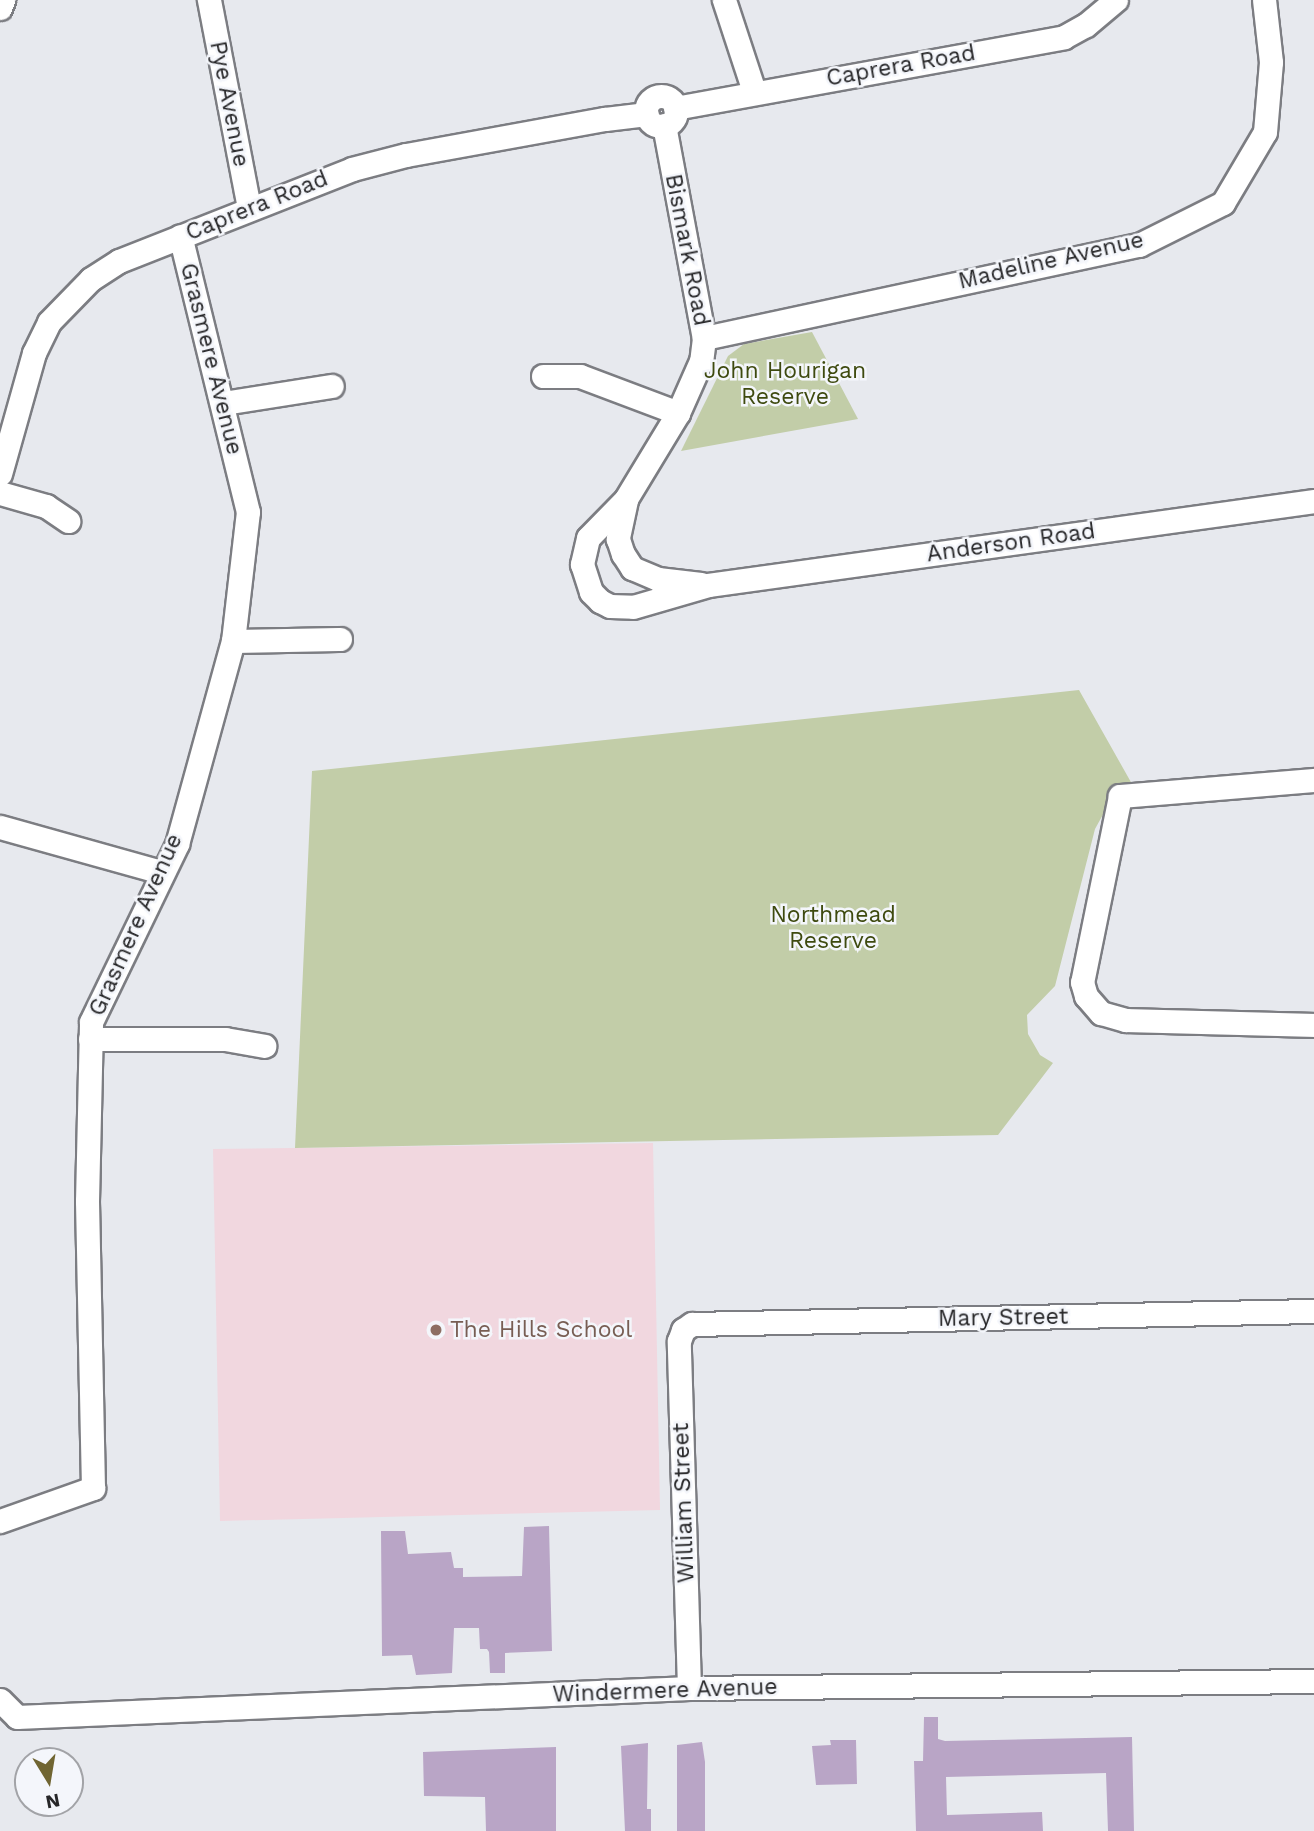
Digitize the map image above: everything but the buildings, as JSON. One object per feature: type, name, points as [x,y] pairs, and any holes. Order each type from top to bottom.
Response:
[{"type":"street","points":[[0,8],[3,0]]},
{"type":"street","name":"Pye Avenue","points":[[209,0],[249,208]]},
{"type":"street","points":[[724,0],[754,91]]},
{"type":"street","name":"Caprera Road","points":[[0,474],[34,353],[49,322],[91,279],[119,261],[352,169],[406,155],[662,116],[754,91],[1064,37],[1086,25],[1116,0]]},
{"type":"street","name":"Madeline Avenue","points":[[704,338],[1139,245],[1223,203],[1265,132],[1271,62],[1264,0]]},
{"type":"street","name":"Bismark Road","points":[[662,116],[704,338],[701,361],[678,413]]},
{"type":"street","name":"Grasmere Avenue","points":[[0,1521],[93,1488],[87,1201],[91,1022],[160,872],[177,844],[233,641],[248,512],[180,236]]},
{"type":"street","points":[[542,376],[580,376],[678,413]]},
{"type":"street","points":[[223,403],[332,386]]},
{"type":"street","name":"Anderson Road","points":[[678,413],[626,499],[588,538],[583,550],[585,578],[600,601],[610,606],[633,607],[708,585],[1314,501]]},
{"type":"street","points":[[0,493],[47,506],[68,522]]},
{"type":"street","name":"Anderson Road","points":[[626,499],[618,539],[622,554],[632,568],[658,579],[708,585]]},
{"type":"street","points":[[233,641],[340,639]]},
{"type":"street","points":[[1314,780],[1120,796],[1082,982],[1086,996],[1101,1013],[1126,1020],[1314,1025]]},
{"type":"street","points":[[0,827],[160,872]]},
{"type":"street","points":[[90,1039],[225,1039],[264,1046]]},
{"type":"street","name":"Mary Street","points":[[692,1324],[1314,1311]]},
{"type":"street","name":"William Street","points":[[690,1688],[679,1341],[683,1330],[692,1324]]},
{"type":"street","name":"Windermere Avenue","points":[[0,1700],[17,1717],[690,1688],[1314,1681]]},
{"type":"shaded area","name":"The Hills School","points":[[653,1143],[660,1510],[220,1521],[213,1149]]},
{"type":"green space","name":"John Hourigan Reserve","points":[[812,332],[858,419],[681,451],[728,356],[744,344]]},
{"type":"green space","name":"Northmead Reserve","points":[[1079,690],[1132,784],[1111,800],[1095,829],[1055,986],[1027,1015],[1028,1034],[1040,1055],[1053,1063],[998,1135],[295,1148],[312,771]]},
{"type":"place","name":"The Hills School","points":[[436,1330]]}]
